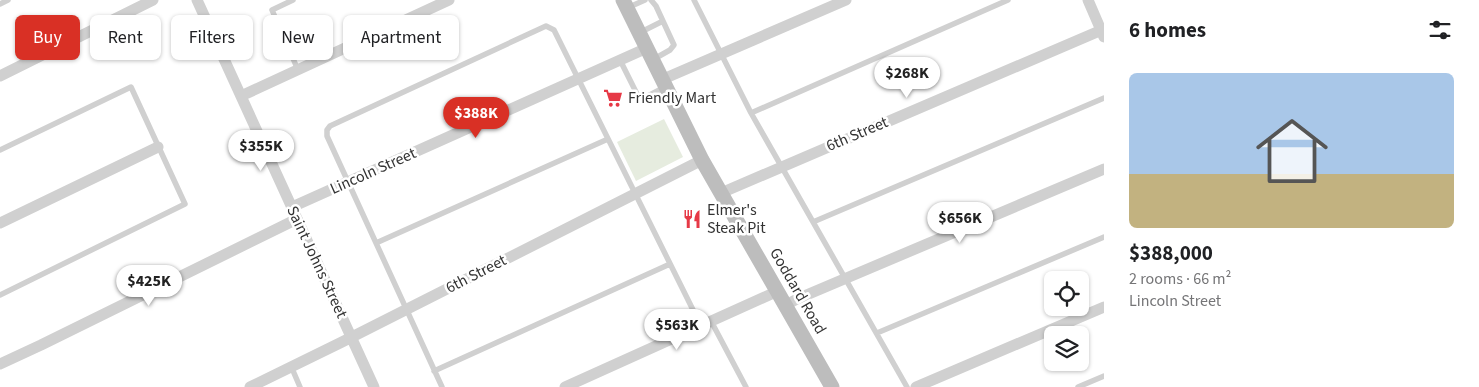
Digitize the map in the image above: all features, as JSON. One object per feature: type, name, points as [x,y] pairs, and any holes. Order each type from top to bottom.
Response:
[{"type":"street","points":[[0,76],[153,0]]},
{"type":"street","name":"Saint Johns Street","points":[[197,0],[374,387]]},
{"type":"street","points":[[241,96],[449,0]]},
{"type":"street","points":[[663,84],[721,54],[846,0]]},
{"type":"street","points":[[1088,0],[1103,32]]},
{"type":"street","name":"Goddard Road","points":[[625,4],[702,160],[832,387]]},
{"type":"street","name":"6th Street","points":[[721,193],[1103,32]]},
{"type":"street","name":"Lincoln Street","points":[[292,208],[620,60],[649,54]]},
{"type":"street","points":[[0,223],[158,147]]},
{"type":"street","name":"6th Street","points":[[250,387],[702,160]]},
{"type":"street","points":[[786,305],[845,278],[1104,169]]},
{"type":"street","points":[[0,364],[297,219]]},
{"type":"street","points":[[565,387],[778,291]]},
{"type":"street","points":[[916,387],[1104,307]]},
{"type":"lane","points":[[0,4],[8,0]]},
{"type":"lane","points":[[294,0],[272,10],[298,70]]},
{"type":"lane","points":[[625,4],[645,0]]},
{"type":"lane","points":[[649,54],[670,50],[674,45],[656,6],[651,0]]},
{"type":"lane","points":[[694,0],[751,113],[907,387]]},
{"type":"lane","points":[[751,113],[1008,0]]},
{"type":"lane","points":[[639,33],[663,21]]},
{"type":"lane","points":[[442,387],[327,136],[327,130],[330,126],[546,26],[554,30],[670,264],[706,324],[732,359],[746,387]]},
{"type":"lane","points":[[620,60],[640,100],[663,84]]},
{"type":"lane","points":[[0,150],[131,87],[185,204],[0,295]]},
{"type":"lane","points":[[813,222],[1104,98]]},
{"type":"lane","points":[[376,243],[608,139]]},
{"type":"lane","points":[[877,333],[1104,237]]},
{"type":"lane","points":[[434,370],[670,264]]},
{"type":"lane","points":[[291,366],[300,387]]},
{"type":"lane","points":[[1078,387],[1104,376]]},
{"type":"shaded area","points":[[664,119],[683,157],[636,181],[617,142]]},
{"type":"place","name":"Friendly Mart","points":[[613,98]]},
{"type":"place","name":"Elmer's Steak Pit","points":[[692,219]]}]
